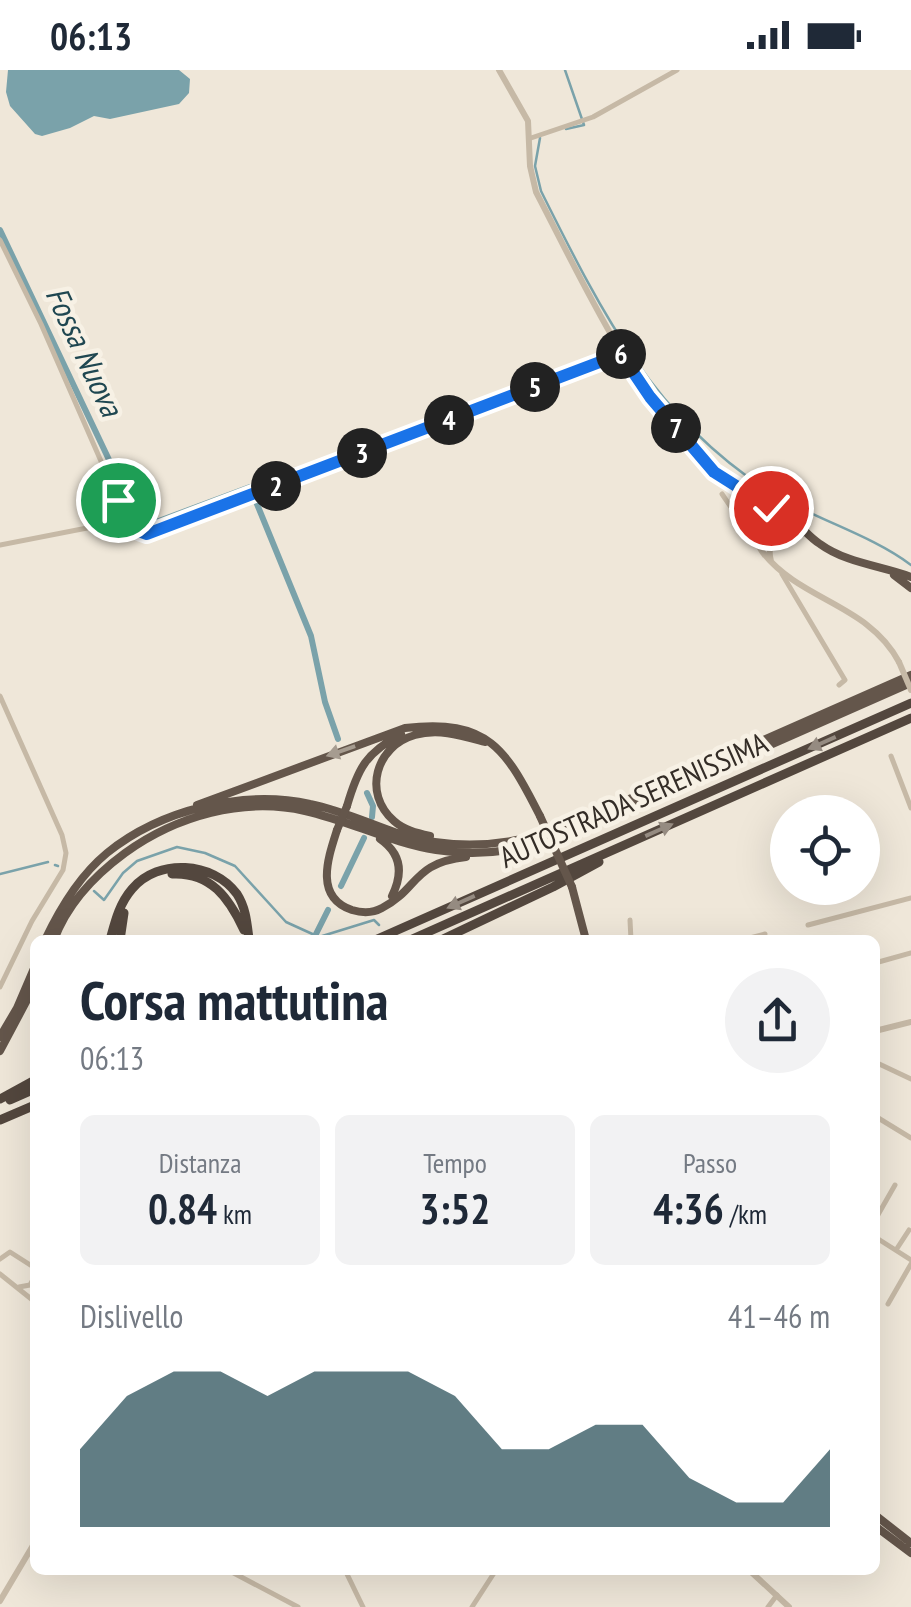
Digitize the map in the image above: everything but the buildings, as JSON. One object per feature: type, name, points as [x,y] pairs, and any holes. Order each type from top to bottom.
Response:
[{"type":"highway","points":[[773,510],[792,518],[808,535]]},
{"type":"highway","points":[[776,531],[794,527],[833,551],[911,577]]},
{"type":"highway","points":[[881,569],[911,588]]},
{"type":"highway","points":[[158,823],[225,803],[266,799],[307,803],[418,839],[467,845],[502,844],[558,830],[911,672]]},
{"type":"highway","points":[[434,726],[403,733],[378,747],[356,775],[326,871],[331,894],[354,911],[383,908],[432,866],[530,847],[563,836],[911,687]]},
{"type":"highway","name":"AUTOSTRADA SERENISSIMA","points":[[386,935],[911,703]]},
{"type":"highway","name":"AUTOSTRADA SERENISSIMA","points":[[421,935],[911,718]]},
{"type":"highway","points":[[47,935],[87,872],[118,845],[158,823],[405,728],[434,726],[460,729],[494,744],[510,759],[572,887],[585,935]]},
{"type":"highway","points":[[467,845],[415,832],[390,818],[378,795],[378,766],[386,753],[414,735],[448,733],[494,744]]},
{"type":"highway","points":[[57,935],[76,900],[118,858],[142,840],[200,816],[270,807],[304,811],[440,851],[500,852]]},
{"type":"highway","points":[[368,832],[392,849],[399,866],[398,885],[383,908]]},
{"type":"highway","points":[[451,935],[554,887],[618,848]]},
{"type":"highway","points":[[112,935],[121,905],[133,888],[150,875],[186,867],[208,872],[232,888],[246,916],[248,935]]},
{"type":"highway","points":[[121,935],[126,906],[139,890],[158,877],[181,874],[198,877],[226,896],[246,935]]},
{"type":"highway","points":[[0,1037],[30,978]]},
{"type":"highway","points":[[0,1051],[30,997]]},
{"type":"highway","points":[[0,1102],[30,1083]]},
{"type":"highway","points":[[0,1102],[30,1091]]},
{"type":"highway","points":[[0,1120],[30,1107]]},
{"type":"highway","points":[[880,1519],[911,1543]]},
{"type":"highway","points":[[880,1530],[911,1553]]},
{"type":"street","points":[[499,70],[528,121],[530,166],[536,192],[621,354],[650,397],[706,463],[780,519],[768,552],[771,561]]},
{"type":"street","points":[[531,138],[593,117],[677,70]]},
{"type":"street","points":[[0,240],[128,520],[136,530],[147,534],[621,354]]},
{"type":"street","points":[[740,490],[753,512]]},
{"type":"street","points":[[722,494],[743,525],[763,537],[776,531]]},
{"type":"street","points":[[773,510],[761,507],[749,520],[758,546],[780,570],[866,621],[884,638],[911,687]]},
{"type":"street","points":[[0,545],[128,520]]},
{"type":"street","points":[[780,570],[845,680],[839,685]]},
{"type":"street","points":[[0,696],[62,835],[66,853],[63,870],[32,921],[0,988]]},
{"type":"street","points":[[891,756],[911,808]]},
{"type":"street","points":[[808,926],[911,898]]},
{"type":"street","points":[[630,920],[631,935]]},
{"type":"street","points":[[762,935],[766,934]]},
{"type":"street","points":[[880,963],[911,954]]},
{"type":"street","points":[[880,1030],[911,1022]]},
{"type":"street","points":[[880,1064],[911,1079]]},
{"type":"street","points":[[880,1119],[911,1138]]},
{"type":"street","points":[[880,1211],[895,1185]]},
{"type":"street","points":[[896,1250],[909,1230]]},
{"type":"street","points":[[880,1240],[911,1262],[888,1304]]},
{"type":"street","points":[[0,1259],[10,1252],[30,1265]]},
{"type":"street","points":[[0,1274],[30,1298]]},
{"type":"street","points":[[16,1287],[30,1285]]},
{"type":"street","points":[[0,1601],[30,1550]]},
{"type":"street","points":[[237,1575],[298,1607]]},
{"type":"street","points":[[347,1575],[363,1607]]},
{"type":"street","points":[[472,1607],[493,1575]]},
{"type":"street","points":[[754,1575],[790,1607]]},
{"type":"street","points":[[768,1607],[777,1595]]},
{"type":"water","points":[[8,70],[179,70],[190,79],[189,93],[179,104],[110,119],[94,116],[42,136],[35,134],[10,106],[6,92]]},
{"type":"waterway","points":[[565,70],[584,125],[566,129]]},
{"type":"waterway","points":[[540,138],[535,166],[541,191],[608,319],[661,395],[728,462],[769,491],[878,544],[911,565]]},
{"type":"waterway","name":"Fossa Nuova","points":[[0,230],[139,523],[148,525],[250,487],[311,636],[325,702],[338,739]]},
{"type":"waterway","name":"Fossa Nuova","points":[[367,793],[373,806],[372,817]]},
{"type":"waterway","name":"Fossa Nuova","points":[[341,886],[364,838]]},
{"type":"waterway","points":[[94,891],[104,900],[137,861],[177,847],[205,853],[235,866],[286,922],[315,935]]},
{"type":"waterway","points":[[0,874],[48,862]]},
{"type":"waterway","name":"Fossa Nuova","points":[[316,935],[328,910]]},
{"type":"waterway","points":[[325,935],[374,920],[379,925]]},
{"type":"route","points":[[118,500],[136,530],[147,534],[621,354],[650,397],[714,472],[771,508]]}]
